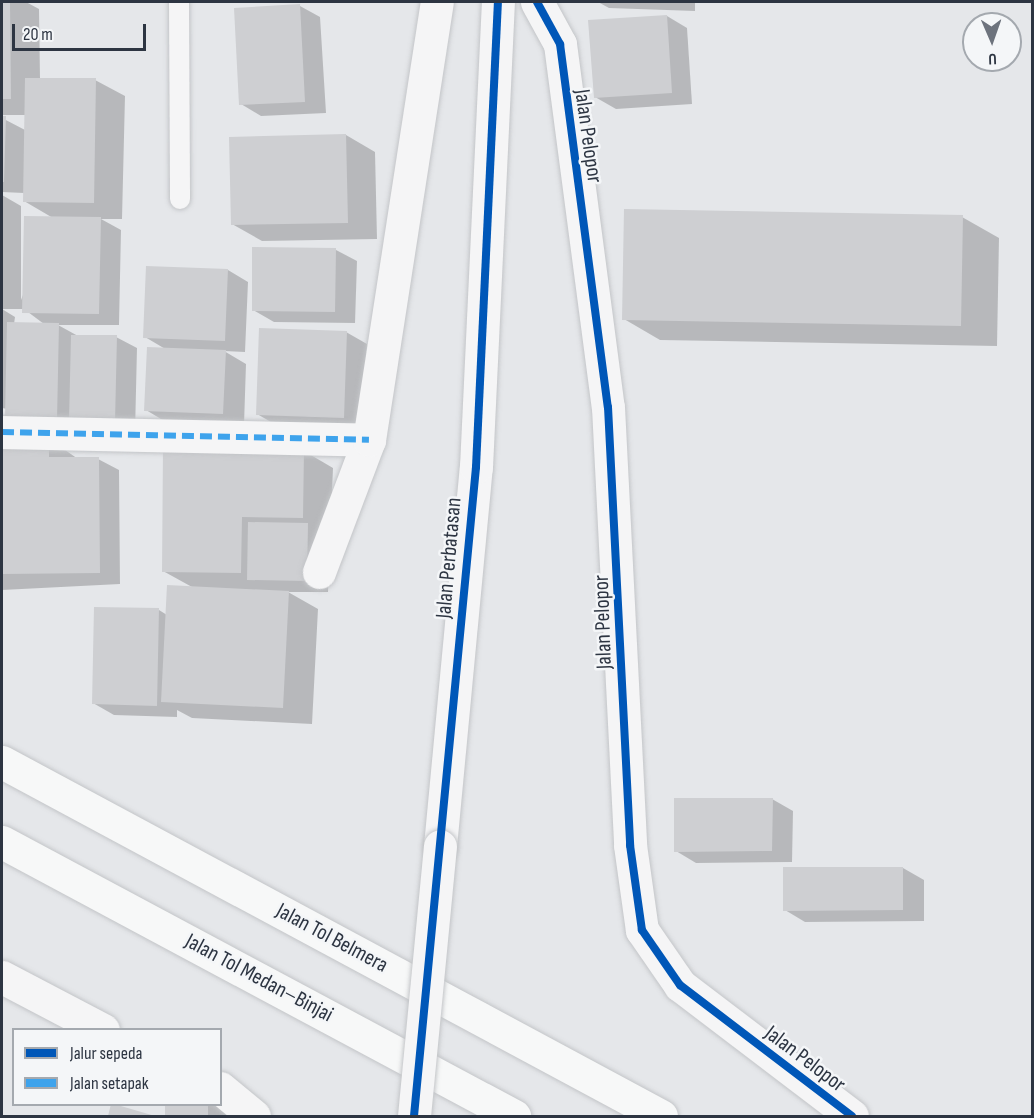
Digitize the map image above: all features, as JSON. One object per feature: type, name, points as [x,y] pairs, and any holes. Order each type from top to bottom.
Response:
[{"type":"highway","name":"Jalan Tol Belmera","points":[[2,762],[661,1116]]},
{"type":"highway","name":"Jalan Tol Medan–Binjai","points":[[2,842],[514,1116]]},
{"type":"street","points":[[319,572],[369,440],[437,2]]},
{"type":"street","name":"Jalan Perbatasan","points":[[414,1116],[476,467],[498,2]]},
{"type":"street","name":"Jalan Pelopor","points":[[537,2],[560,44],[608,407],[630,845],[642,930],[680,986],[852,1116]]},
{"type":"street","points":[[2,432],[369,440]]},
{"type":"street","points":[[2,977],[102,1028]]},
{"type":"street","points":[[222,1090],[254,1116]]},
{"type":"lane","points":[[179,2],[180,199]]},
{"type":"building","points":[[2,2],[10,2],[11,99],[2,99]]},
{"type":"building","points":[[300,4],[305,102],[239,105],[234,8]]},
{"type":"building","points":[[667,15],[672,93],[594,98],[588,20]]},
{"type":"building","points":[[25,78],[96,78],[94,203],[23,202]]},
{"type":"building","points":[[2,116],[6,116],[4,182],[2,182]]},
{"type":"building","points":[[346,134],[348,223],[231,225],[229,137]]},
{"type":"building","points":[[624,209],[963,215],[961,326],[622,320]]},
{"type":"building","points":[[24,216],[101,217],[99,314],[22,313]]},
{"type":"building","points":[[252,247],[336,248],[335,312],[252,311]]},
{"type":"building","points":[[146,266],[228,269],[225,341],[143,338]]},
{"type":"building","points":[[7,322],[59,323],[57,420],[5,418]]},
{"type":"building","points":[[259,328],[347,331],[344,418],[256,415]]},
{"type":"building","points":[[71,335],[117,335],[115,422],[69,421]]},
{"type":"building","points":[[147,347],[226,350],[223,414],[144,411]]},
{"type":"building","points":[[2,437],[49,437],[49,457],[99,457],[100,573],[2,574]]},
{"type":"building","points":[[163,447],[304,450],[303,518],[242,517],[241,573],[162,572]]},
{"type":"building","points":[[248,522],[308,523],[307,581],[247,580]]},
{"type":"building","points":[[167,585],[289,591],[283,708],[161,702]]},
{"type":"building","points":[[94,607],[159,608],[157,706],[92,704]]},
{"type":"building","points":[[674,798],[773,798],[772,851],[674,852]]},
{"type":"building","points":[[783,867],[903,867],[903,910],[783,911]]},
{"type":"building","points":[[110,1106],[121,1106],[155,1116],[108,1116]]},
{"type":"building","points":[[165,1106],[208,1106],[208,1116],[165,1116]]},
{"type":"marked path","points":[[2,432],[369,440]]},
{"type":"cycle path","points":[[414,1116],[476,467],[498,2]]},
{"type":"cycle path","points":[[537,2],[560,44],[608,407],[630,845],[642,930],[680,985],[852,1116]]}]
